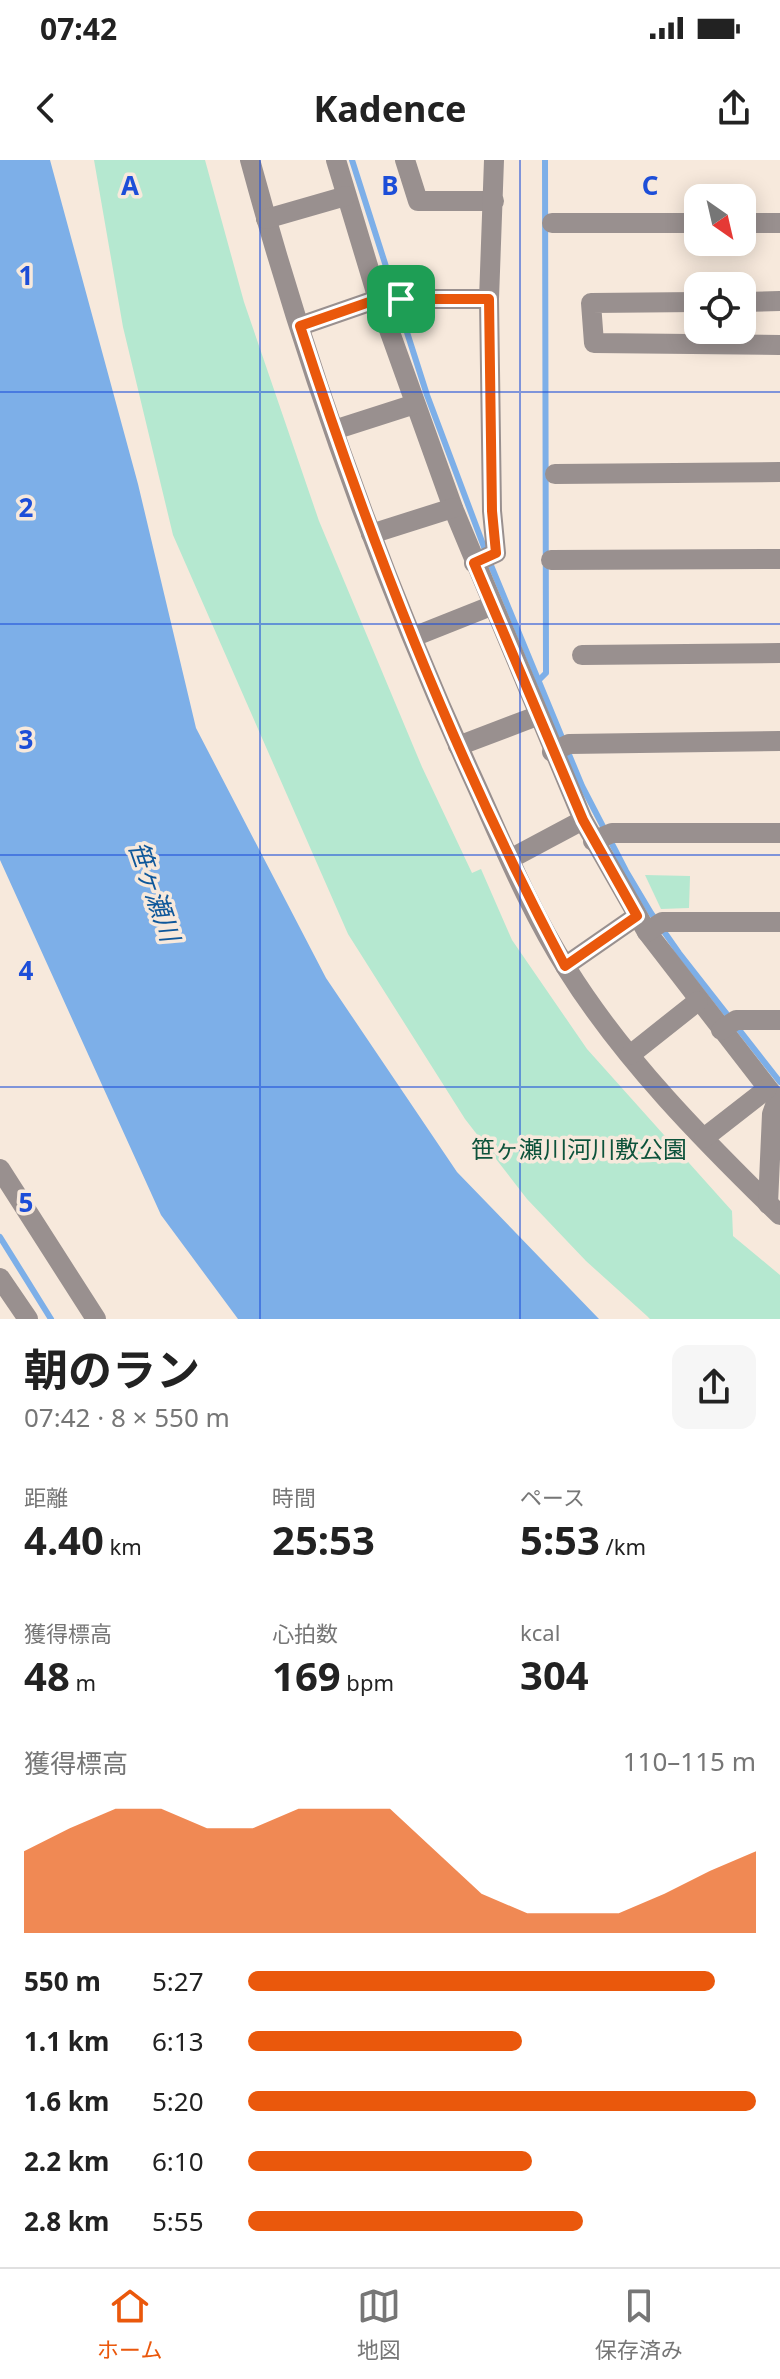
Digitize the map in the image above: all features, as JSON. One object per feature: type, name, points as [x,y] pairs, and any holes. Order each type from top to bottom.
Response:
[{"type":"street","points":[[250,160],[300,326],[371,534],[458,746],[510,859],[565,966],[630,1055],[704,1138],[774,1209]]},
{"type":"street","points":[[336,160],[346,196],[389,299],[415,404],[470,516],[496,553],[483,559]]},
{"type":"street","points":[[405,160],[418,201],[494,201]]},
{"type":"street","points":[[494,160],[489,299],[470,516],[483,559],[491,606],[537,716],[560,748],[583,820],[602,837],[698,1001],[728,1025],[775,1097],[772,1114],[774,1209]]},
{"type":"street","points":[[266,219],[346,196]]},
{"type":"street","points":[[552,223],[684,223]]},
{"type":"street","points":[[756,223],[780,223]]},
{"type":"street","points":[[300,326],[389,299],[489,299]]},
{"type":"street","points":[[756,302],[780,301]]},
{"type":"street","points":[[684,302],[591,303],[594,343],[684,344]]},
{"type":"street","points":[[687,344],[780,345]]},
{"type":"street","points":[[334,430],[415,404]]},
{"type":"street","points":[[555,474],[780,472]]},
{"type":"street","points":[[371,534],[470,516]]},
{"type":"street","points":[[551,560],[780,559]]},
{"type":"street","points":[[413,637],[491,606]]},
{"type":"street","points":[[582,655],[780,653]]},
{"type":"street","points":[[458,746],[537,716]]},
{"type":"street","points":[[560,748],[780,741]]},
{"type":"street","points":[[510,859],[583,820]]},
{"type":"street","points":[[602,837],[780,833]]},
{"type":"street","points":[[565,966],[651,924],[780,922]]},
{"type":"street","points":[[630,1055],[698,1001]]},
{"type":"street","points":[[728,1025],[780,1020]]},
{"type":"street","points":[[704,1138],[775,1097]]},
{"type":"street","points":[[0,1169],[96,1319]]},
{"type":"street","points":[[0,1278],[28,1319]]},
{"type":"green space","name":"笹ヶ瀬川河川敷公園","points":[[94,160],[205,160],[244,302],[319,521],[422,767],[472,873],[481,869],[512,940],[587,1049],[732,1211],[733,1236],[780,1275],[780,1319],[650,1319],[586,1261],[527,1199],[465,1119],[348,934],[173,535],[123,327]]},
{"type":"green space","points":[[645,875],[690,876],[689,908],[661,909]]},
{"type":"water","name":"笹ヶ瀬川","points":[[0,160],[50,160],[138,484],[196,728],[326,978],[457,1172],[599,1319],[238,1319],[161,1215],[0,860]]},
{"type":"waterway","points":[[352,160],[427,395],[490,563],[582,786],[651,913],[780,1082]]},
{"type":"waterway","points":[[538,681],[546,673],[545,160]]},
{"type":"waterway","points":[[0,1237],[51,1319]]},
{"type":"route","points":[[378,299],[401,299],[489,299],[492,511],[496,553],[474,563],[583,820],[637,916],[565,966],[510,859],[390,584],[300,326],[378,299]]}]
